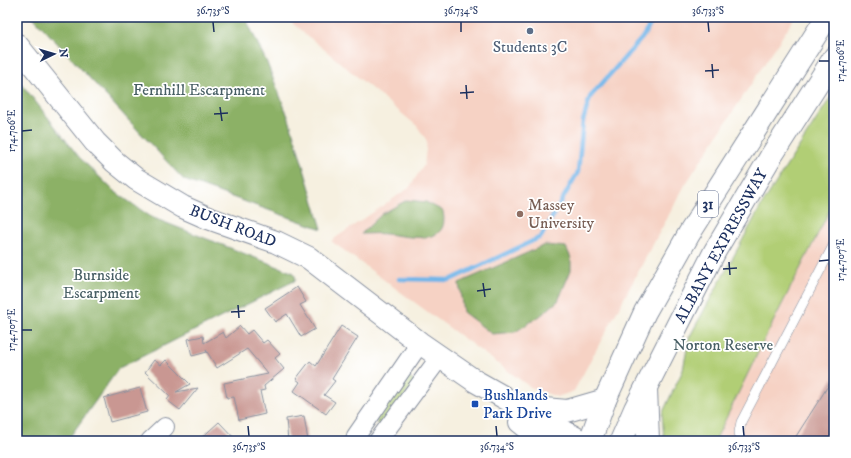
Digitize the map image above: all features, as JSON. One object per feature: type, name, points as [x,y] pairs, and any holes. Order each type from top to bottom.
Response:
[{"type":"main road","name":"ALBANY EXPRESSWAY","points":[[590,441],[604,400],[645,312],[689,234],[827,17]]},
{"type":"main road","name":"BUSH ROAD","points":[[17,45],[95,142],[115,162],[136,179],[159,194],[208,218],[276,242],[304,255],[322,266],[420,343],[475,381],[581,441]]},
{"type":"main road","name":"ALBANY EXPRESSWAY","points":[[621,441],[634,408],[715,251],[742,204],[834,58]]},
{"type":"main road","name":"BUSH ROAD","points":[[475,381],[537,438]]},
{"type":"main road","points":[[646,386],[648,441]]},
{"type":"main road","points":[[522,407],[567,411],[604,400]]},
{"type":"street","points":[[376,430],[420,343]]},
{"type":"street","points":[[355,441],[356,436],[376,430],[440,357]]},
{"type":"street","points":[[150,441],[165,427]]},
{"type":"lane","points":[[740,441],[739,432],[741,422],[834,244]]},
{"type":"shaded area","name":"Massey University","points":[[287,17],[795,17],[685,185],[574,391],[557,397],[530,387],[331,241],[409,188],[424,165],[427,141],[417,126],[292,23]]},
{"type":"shaded area","points":[[834,202],[834,441],[715,441],[768,332]]},
{"type":"green space","name":"Fernhill Escarpment","points":[[33,17],[245,17],[267,63],[289,119],[322,229],[184,180]]},
{"type":"green space","name":"Burnside Escarpment","points":[[17,78],[79,157],[114,191],[151,217],[294,273],[296,280],[119,368],[67,441],[17,441]]},
{"type":"green space","name":"Norton Reserve","points":[[834,92],[834,202],[715,441],[664,441],[662,414],[683,370],[689,338],[761,206]]},
{"type":"green space","points":[[407,200],[426,202],[443,211],[444,223],[441,230],[434,235],[426,237],[361,234],[382,214]]},
{"type":"green space","points":[[545,245],[566,247],[571,258],[571,270],[558,301],[540,316],[515,332],[492,334],[463,312],[459,283]]},
{"type":"green space","points":[[406,375],[416,383],[378,426],[376,420]]},
{"type":"building","points":[[297,287],[306,302],[300,305],[315,329],[301,337],[287,314],[275,322],[265,308]]},
{"type":"building","points":[[240,326],[247,334],[252,330],[263,343],[267,340],[280,354],[275,358],[284,369],[264,386],[265,390],[260,391],[265,414],[239,420],[234,397],[227,398],[224,383],[268,374],[247,349],[217,368],[206,350],[207,352],[192,356],[188,339],[203,336],[204,343],[223,332],[226,338]]},
{"type":"building","points":[[341,326],[358,337],[332,379],[335,381],[324,395],[335,402],[326,414],[294,391],[300,382],[296,379],[310,361],[316,366]]},
{"type":"building","points":[[154,360],[161,365],[166,360],[190,384],[176,392],[198,388],[180,410],[167,400],[170,396],[145,372]]},
{"type":"building","points":[[834,376],[834,441],[793,441],[823,394]]},
{"type":"building","points":[[140,388],[147,412],[110,422],[104,398]]},
{"type":"building","points":[[304,416],[308,441],[288,441],[286,419]]},
{"type":"building","points":[[219,422],[237,441],[198,441]]},
{"type":"waterway","points":[[399,279],[450,280],[541,237],[578,172],[583,121],[590,97],[642,38],[655,17]]},
{"type":"place","name":"Students 3C","points":[[530,31]]},
{"type":"place","name":"Massey University","points":[[520,214]]},
{"type":"place","name":"Bushlands Park Drive","points":[[475,404]]}]
